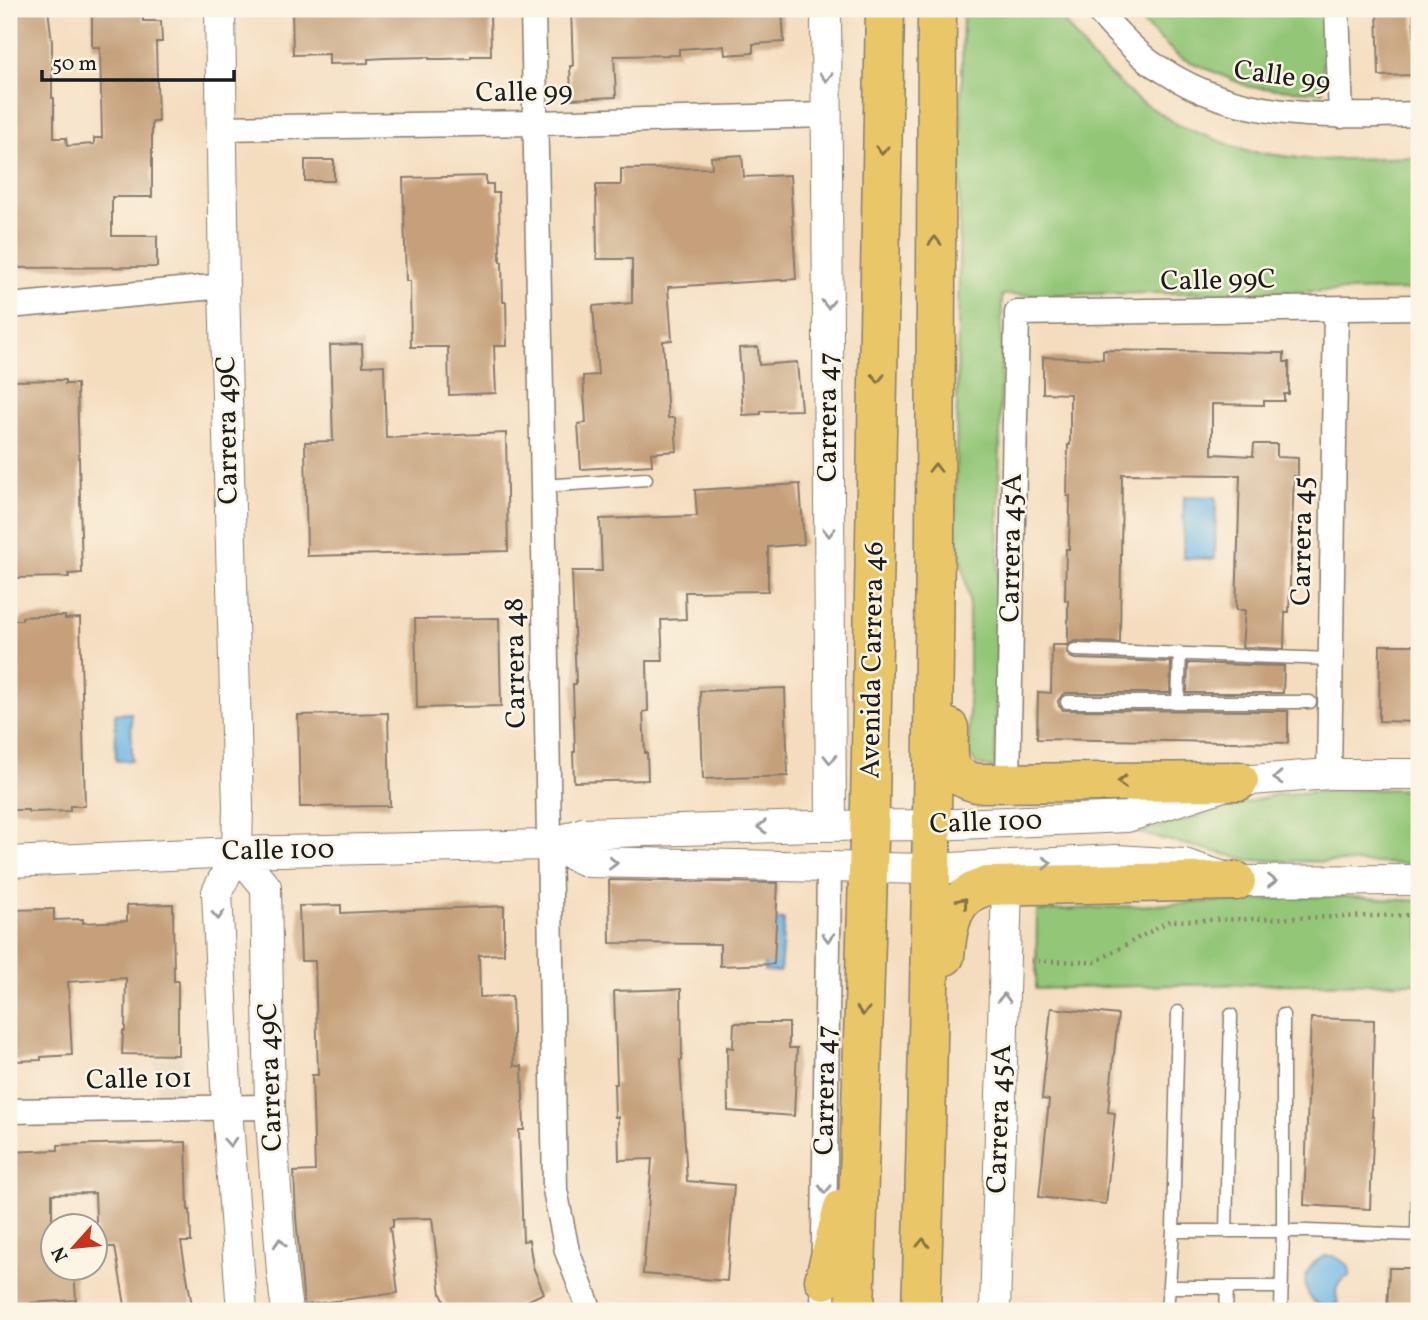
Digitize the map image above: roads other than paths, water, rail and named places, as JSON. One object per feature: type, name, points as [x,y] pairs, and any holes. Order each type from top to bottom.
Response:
[{"type":"main road","name":"Avenida Carrera 46","points":[[855,1311],[869,825],[885,9]]},
{"type":"main road","points":[[921,1311],[932,825],[937,9]]},
{"type":"main road","points":[[935,537],[951,579],[949,761],[955,774],[963,780],[977,783],[1239,781]]},
{"type":"main road","points":[[926,1131],[940,1117],[945,951],[951,919],[959,903],[970,893],[987,886],[1007,885],[1236,881]]},
{"type":"main road","points":[[823,1296],[859,1145]]},
{"type":"street","name":"Carrera 49C","points":[[220,9],[237,852],[217,892],[227,1108],[242,1311]]},
{"type":"street","name":"Carrera 48","points":[[533,9],[555,1190],[567,1251],[590,1311]]},
{"type":"street","name":"Carrera 47","points":[[826,9],[831,826]]},
{"type":"street","name":"Calle 99","points":[[1097,9],[1146,60],[1184,84],[1225,101],[1275,112],[1341,116],[1419,114]]},
{"type":"street","points":[[1337,9],[1341,116]]},
{"type":"street","name":"Calle 99","points":[[222,128],[827,115]]},
{"type":"street","points":[[9,306],[224,286]]},
{"type":"street","name":"Calle 99C","points":[[1017,313],[1419,307]]},
{"type":"street","name":"Carrera 45","points":[[1329,774],[1336,309]]},
{"type":"street","name":"Carrera 45A","points":[[1008,783],[1017,313]]},
{"type":"street","name":"Calle 100","points":[[9,862],[237,852],[548,845],[583,833],[932,825],[1127,817],[1239,781],[1329,774],[1419,774]]},
{"type":"street","name":"Calle 100","points":[[548,845],[588,862],[930,869],[1116,860],[1184,864],[1236,881],[1419,880]]},
{"type":"street","name":"Carrera 49C","points":[[237,852],[266,887],[270,1107],[287,1311]]},
{"type":"street","name":"Carrera 47","points":[[823,1296],[829,868]]},
{"type":"street","name":"Carrera 45A","points":[[995,1311],[1007,885]]},
{"type":"street","name":"Calle 101","points":[[9,1111],[270,1107]]},
{"type":"lane","points":[[543,486],[646,479]]},
{"type":"lane","points":[[1075,650],[1331,659]]},
{"type":"lane","points":[[1178,702],[1180,653]]},
{"type":"lane","points":[[1066,702],[1310,702]]},
{"type":"lane","points":[[1167,1311],[1173,1231],[1178,1012]]},
{"type":"lane","points":[[1226,1231],[1231,1015]]},
{"type":"lane","points":[[1281,1311],[1283,1015]]},
{"type":"lane","points":[[1173,1231],[1418,1235],[1419,1115]]},
{"type":"lane","points":[[1169,1287],[1282,1287]]},
{"type":"lane","points":[[1226,1311],[1227,1287]]},
{"type":"water","points":[[1184,496],[1216,497],[1215,559],[1183,558]]},
{"type":"water","points":[[131,713],[132,760],[116,761],[115,714]]},
{"type":"water","points":[[768,919],[784,920],[780,972],[764,971]]},
{"type":"water","points":[[1325,1256],[1334,1256],[1348,1265],[1350,1272],[1337,1287],[1338,1303],[1329,1307],[1313,1301],[1305,1284],[1313,1264]]}]
